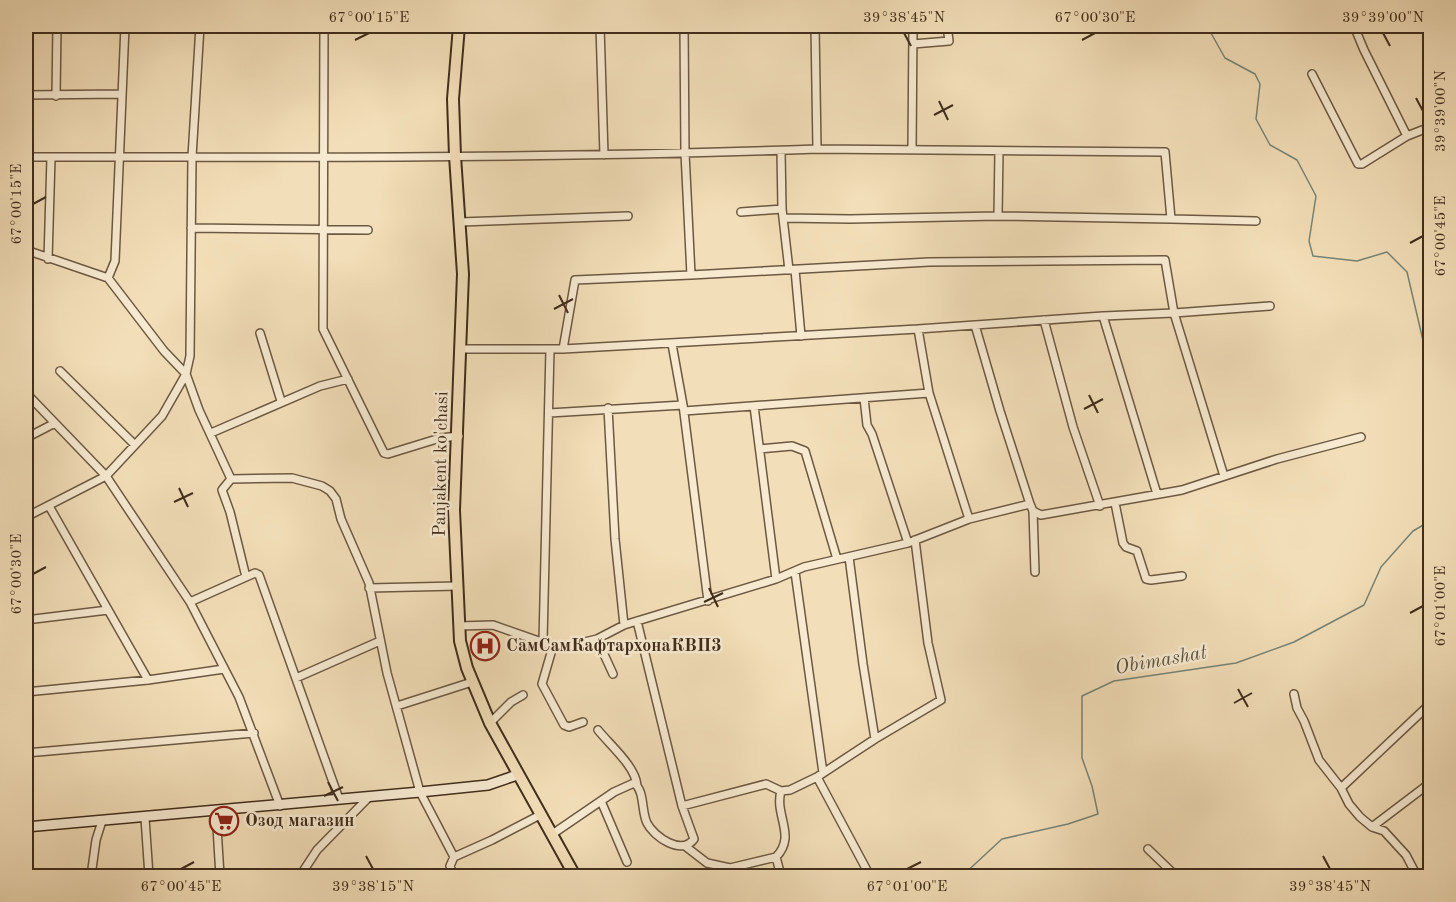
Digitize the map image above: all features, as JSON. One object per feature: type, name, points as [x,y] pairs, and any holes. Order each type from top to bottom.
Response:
[{"type":"main road","name":"Panjakent ko'chasi","points":[[459,26],[453,99],[463,274],[459,436],[454,510],[459,626],[463,654],[472,682],[490,723],[575,876]]},
{"type":"main road","points":[[26,827],[216,812],[420,792],[488,784],[517,775]]},
{"type":"street","points":[[56,96],[57,26]]},
{"type":"street","points":[[108,278],[115,261],[125,26]]},
{"type":"street","points":[[26,517],[106,476],[162,416],[186,374],[190,357],[192,157],[200,26]]},
{"type":"street","points":[[324,26],[323,329],[384,453],[388,454],[440,438],[459,436]]},
{"type":"street","points":[[600,26],[604,154]]},
{"type":"street","points":[[684,26],[685,153],[691,275]]},
{"type":"street","points":[[815,26],[817,150]]},
{"type":"street","points":[[912,150],[913,26]]},
{"type":"street","points":[[913,44],[949,41],[947,26]]},
{"type":"street","points":[[1354,26],[1407,136]]},
{"type":"street","points":[[1312,74],[1358,164],[1362,164],[1407,136],[1431,128]]},
{"type":"street","points":[[26,95],[122,94]]},
{"type":"street","points":[[26,157],[322,158],[817,150],[1165,152],[1171,219]]},
{"type":"street","points":[[781,151],[782,209],[801,336]]},
{"type":"street","points":[[998,216],[999,151]]},
{"type":"street","points":[[48,259],[51,158]]},
{"type":"street","points":[[741,212],[782,209]]},
{"type":"street","points":[[460,222],[628,216]]},
{"type":"street","points":[[784,218],[998,216],[1256,221]]},
{"type":"street","points":[[191,228],[368,230]]},
{"type":"street","points":[[26,250],[108,278],[164,351],[186,374],[199,410],[231,479]]},
{"type":"street","points":[[562,349],[575,280],[930,262],[1165,260],[1174,314],[1224,476]]},
{"type":"street","points":[[461,350],[562,349],[672,344],[1103,316],[1174,314],[1270,306]]},
{"type":"street","points":[[1103,316],[1157,494]]},
{"type":"street","points":[[1044,320],[1073,427],[1100,506]]},
{"type":"street","points":[[975,325],[999,411],[1032,507],[1035,572]]},
{"type":"street","points":[[918,329],[929,393],[969,519]]},
{"type":"street","points":[[260,333],[281,401]]},
{"type":"street","points":[[672,344],[684,411],[929,393]]},
{"type":"street","points":[[543,641],[550,349]]},
{"type":"street","points":[[60,371],[135,445]]},
{"type":"street","points":[[211,433],[281,401],[320,386],[348,379]]},
{"type":"street","points":[[26,393],[106,476],[190,602],[239,697],[280,806]]},
{"type":"street","points":[[682,806],[766,784],[781,791],[789,790],[820,775],[875,738],[941,700],[928,643],[912,542],[867,425],[864,399]]},
{"type":"street","points":[[549,413],[683,405]]},
{"type":"street","points":[[683,405],[708,601]]},
{"type":"street","points":[[754,406],[776,579]]},
{"type":"street","points":[[608,408],[615,539],[624,625]]},
{"type":"street","points":[[26,438],[55,423]]},
{"type":"street","points":[[1032,507],[1041,515],[1182,490],[1361,437]]},
{"type":"street","points":[[760,449],[792,446],[805,451],[837,559]]},
{"type":"street","points":[[246,577],[230,512],[222,490],[231,479],[292,478],[322,486],[330,491],[336,499],[341,519],[369,588],[380,641],[420,792],[454,857]]},
{"type":"street","points":[[1115,503],[1123,543],[1126,547],[1137,551],[1146,579],[1182,576]]},
{"type":"street","points":[[48,506],[148,680]]},
{"type":"street","points":[[459,626],[493,625],[554,646],[572,645],[597,639],[624,625],[776,579],[804,567],[912,542],[969,519],[1032,507]]},
{"type":"street","points":[[849,557],[875,738]]},
{"type":"street","points":[[795,572],[820,775],[870,876]]},
{"type":"street","points":[[190,602],[255,573],[259,575],[339,799]]},
{"type":"street","points":[[369,588],[458,586]]},
{"type":"street","points":[[26,620],[108,610]]},
{"type":"street","points":[[637,621],[682,806],[694,839],[685,846]]},
{"type":"street","points":[[597,639],[613,674]]},
{"type":"street","points":[[296,678],[380,641]]},
{"type":"street","points":[[554,646],[542,684],[564,725],[567,727],[584,722]]},
{"type":"street","points":[[26,692],[148,680],[224,669]]},
{"type":"street","points":[[397,706],[472,682]]},
{"type":"street","points":[[1294,694],[1297,708],[1319,760],[1355,810],[1372,826],[1384,831],[1406,855],[1417,876]]},
{"type":"street","points":[[490,723],[511,702],[523,696]]},
{"type":"street","points":[[1341,788],[1431,704]]},
{"type":"street","points":[[598,730],[630,766],[640,789],[646,822],[653,831],[676,846],[685,846],[707,863],[730,868],[776,857],[787,838],[778,802],[781,791]]},
{"type":"street","points":[[26,753],[254,732]]},
{"type":"street","points":[[551,835],[631,783],[637,785]]},
{"type":"street","points":[[1372,826],[1431,783]]},
{"type":"street","points":[[300,876],[317,850],[369,797]]},
{"type":"street","points":[[601,801],[627,862]]},
{"type":"street","points":[[216,812],[220,876]]},
{"type":"street","points":[[454,876],[450,866],[454,857],[540,815]]},
{"type":"street","points":[[145,818],[149,876]]},
{"type":"street","points":[[91,876],[96,840],[102,821]]},
{"type":"street","points":[[1148,849],[1176,876]]},
{"type":"street","points":[[776,857],[781,876]]},
{"type":"waterway","name":"Obimashat","points":[[1207,26],[1225,58],[1255,74],[1260,84],[1256,119],[1270,145],[1297,160],[1316,196],[1309,241],[1313,256],[1357,261],[1387,252],[1407,272],[1425,349],[1430,349]]},
{"type":"waterway","name":"Obimashat","points":[[962,876],[1002,839],[1068,824],[1098,814],[1092,786],[1082,758],[1082,696],[1114,681],[1236,663],[1294,642],[1364,605],[1381,567],[1413,531],[1430,521]]},
{"type":"place","name":"СамСамКафтархонаКВП3","points":[[485,646]]},
{"type":"place","name":"Озод магазин","points":[[224,821]]}]
